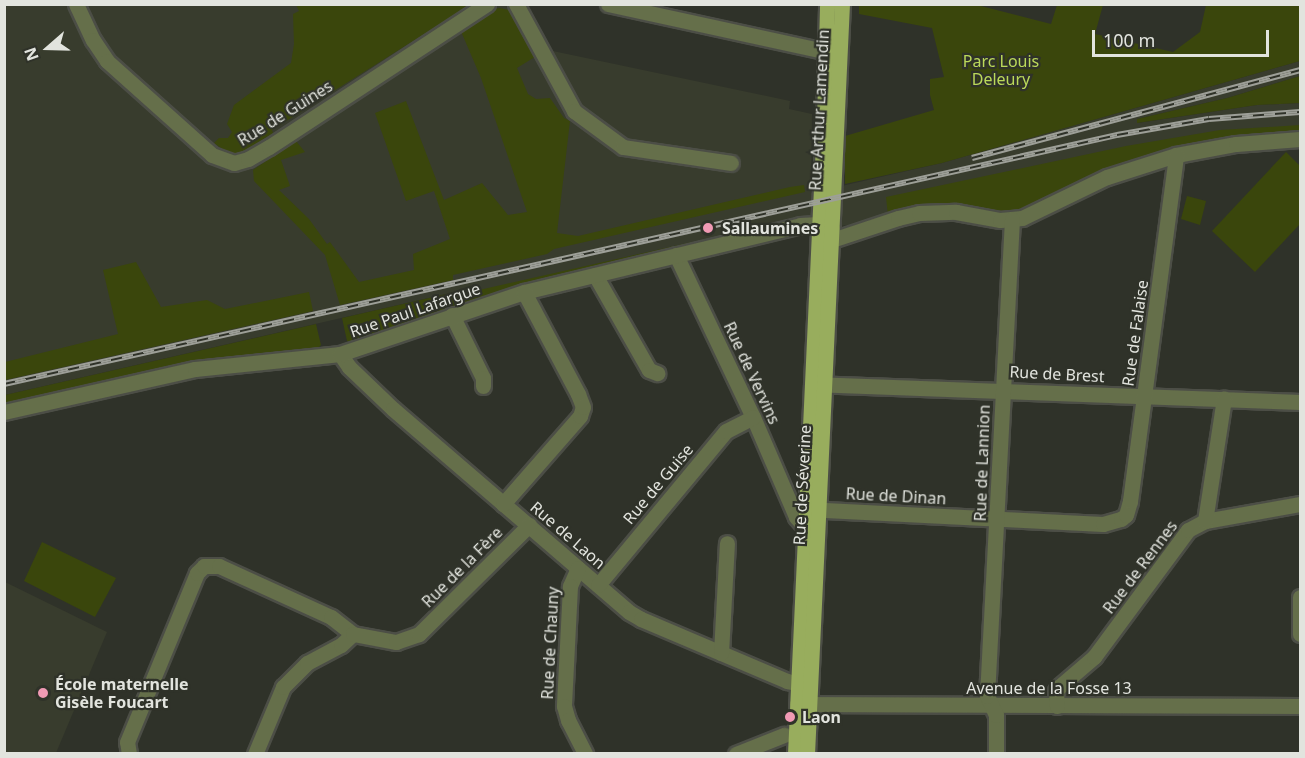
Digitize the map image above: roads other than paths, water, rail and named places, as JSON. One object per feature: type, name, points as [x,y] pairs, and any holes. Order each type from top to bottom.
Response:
[{"type":"main road","name":"Rue Arthur Lamendin","points":[[827,4],[833,52],[829,228]]},
{"type":"main road","name":"Rue Arthur Lamendin","points":[[821,182],[833,52],[842,4]]},
{"type":"main road","name":"Rue de Séverine","points":[[803,705],[818,384],[829,228],[821,182]]},
{"type":"main road","points":[[795,753],[803,705]]},
{"type":"main road","points":[[803,705],[807,753]]},
{"type":"street","name":"Rue de Guines","points":[[76,4],[107,61],[212,155],[234,163],[248,159],[268,147],[487,4]]},
{"type":"street","points":[[516,4],[574,111],[623,147],[731,163]]},
{"type":"street","points":[[608,4],[833,52]]},
{"type":"street","points":[[1012,220],[1039,212],[1107,177],[1176,155],[1236,144],[1300,139]]},
{"type":"street","name":"Rue de Falaise","points":[[1126,515],[1145,396],[1176,155]]},
{"type":"street","name":"Rue Paul Lafargue","points":[[4,412],[195,369],[340,354],[524,292],[800,225],[829,228],[919,213],[956,212],[1012,220]]},
{"type":"street","name":"Rue de Lannion","points":[[996,753],[996,715],[987,696],[1012,220]]},
{"type":"street","name":"Rue de Vervins","points":[[676,255],[753,417],[796,517],[811,527]]},
{"type":"street","points":[[595,275],[649,370],[657,374]]},
{"type":"street","points":[[503,504],[579,416],[583,407],[524,292]]},
{"type":"street","points":[[453,315],[483,378],[483,386]]},
{"type":"street","name":"Rue de Laon","points":[[340,354],[349,367],[393,409],[598,585],[641,619],[804,686]]},
{"type":"street","name":"Rue de Brest","points":[[818,384],[1300,402]]},
{"type":"street","points":[[1224,398],[1205,521],[1300,504]]},
{"type":"street","name":"Rue de Guise","points":[[598,585],[726,431],[753,417]]},
{"type":"street","name":"Rue de Dinan","points":[[812,510],[1103,524],[1116,522],[1126,515]]},
{"type":"street","name":"Rue de Rennes","points":[[1057,705],[1056,691],[1060,686],[1094,657],[1188,530],[1205,521]]},
{"type":"street","name":"Rue de la Fère","points":[[353,634],[396,642],[419,634],[529,525]]},
{"type":"street","points":[[721,653],[727,543]]},
{"type":"street","points":[[129,753],[127,742],[197,573],[204,566],[219,566],[239,575],[331,617],[353,634],[341,645],[307,663],[283,687],[255,753]]},
{"type":"street","name":"Rue de Chauny","points":[[578,568],[570,586],[564,706],[565,714],[585,753]]},
{"type":"street","points":[[1300,597],[1300,634]]},
{"type":"street","name":"Avenue de la Fosse 13","points":[[803,705],[1300,706]]},
{"type":"street","points":[[736,753],[784,735]]},
{"type":"railway","points":[[972,158],[1300,70]]},
{"type":"railway","points":[[4,384],[1117,135],[1209,119],[1300,112]]},
{"type":"place","name":"Sallaumines","points":[[708,228]]},
{"type":"place","name":"École maternelle Gisèle Foucart","points":[[43,693]]},
{"type":"place","name":"Laon","points":[[790,717]]},
{"type":"park label","name":"Parc Louis Deleury","points":[[1001,70]]}]
